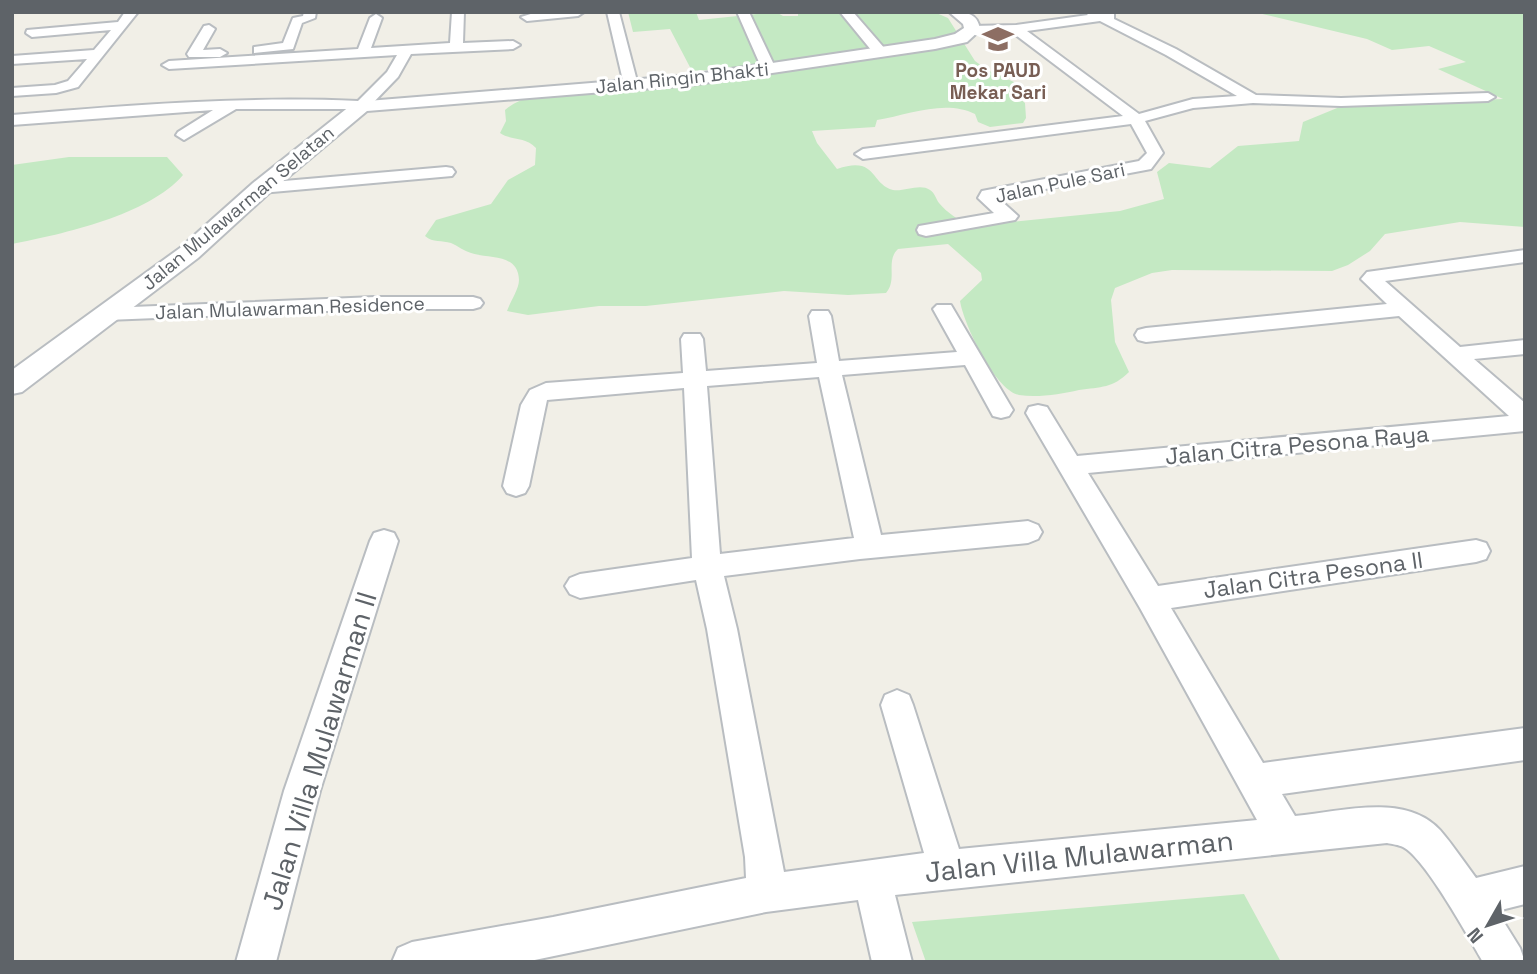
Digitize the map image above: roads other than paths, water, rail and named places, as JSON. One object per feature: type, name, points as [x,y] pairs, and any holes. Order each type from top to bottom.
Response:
[{"type":"street","points":[[12,92],[56,89],[73,84],[132,12]]},
{"type":"street","points":[[209,29],[195,55],[286,47],[297,21],[309,18],[310,12]]},
{"type":"street","points":[[456,47],[458,12]]},
{"type":"street","points":[[527,17],[578,12]]},
{"type":"street","points":[[613,12],[631,85]]},
{"type":"street","points":[[743,12],[769,69]]},
{"type":"street","points":[[846,12],[881,53]]},
{"type":"street","points":[[957,12],[971,22],[972,30],[1016,29],[1129,12]]},
{"type":"street","points":[[1096,15],[1171,52],[1253,99]]},
{"type":"street","points":[[363,53],[376,18]]},
{"type":"street","points":[[32,33],[122,25]]},
{"type":"street","name":"Jalan Pule Sari","points":[[926,230],[1009,216],[988,198],[988,195],[1145,166],[1155,153],[1136,119],[1016,29]]},
{"type":"street","name":"Jalan Ringin Bhakti","points":[[362,106],[631,85],[769,69],[948,42],[967,35],[972,30]]},
{"type":"street","points":[[169,65],[456,47],[513,46]]},
{"type":"street","points":[[389,104],[413,51]]},
{"type":"street","points":[[12,120],[235,103],[297,101],[362,106],[413,51]]},
{"type":"street","points":[[12,60],[98,54]]},
{"type":"street","points":[[863,154],[1136,119],[1193,104],[1253,99],[1341,102],[1489,97]]},
{"type":"street","points":[[184,135],[235,103]]},
{"type":"street","name":"Jalan Mulawarman Selatan","points":[[15,380],[189,253],[261,188],[362,106]]},
{"type":"street","points":[[261,188],[446,172]]},
{"type":"street","points":[[1525,256],[1374,276],[1372,283],[1525,417]]},
{"type":"street","name":"Jalan Mulawarman Residence","points":[[107,314],[363,303],[473,303]]},
{"type":"street","points":[[944,309],[1001,410]]},
{"type":"street","points":[[1146,335],[1402,309]]},
{"type":"street","points":[[820,316],[829,369],[870,546]]},
{"type":"street","points":[[692,339],[706,566],[722,629],[764,857],[766,893]]},
{"type":"street","points":[[1455,354],[1525,347]]},
{"type":"street","points":[[516,486],[533,405],[538,395],[557,389],[970,358]]},
{"type":"street","points":[[1038,413],[1150,599],[1285,834]]},
{"type":"street","name":"Jalan Citra Pesona Raya","points":[[1070,466],[1525,423]]},
{"type":"street","points":[[580,586],[706,566],[870,546],[1028,532]]},
{"type":"street","name":"Jalan Villa Mulawarman II","points":[[256,962],[302,791],[384,541]]},
{"type":"street","name":"Jalan Citra Pesona II","points":[[1150,599],[1476,551]]},
{"type":"street","points":[[897,705],[947,869]]},
{"type":"street","points":[[1255,781],[1525,744]]},
{"type":"street","name":"Jalan Villa Mulawarman","points":[[412,962],[554,949],[766,893],[947,869],[1387,825],[1411,830],[1426,842],[1468,898],[1506,962]]},
{"type":"street","points":[[873,880],[892,962]]},
{"type":"street","points":[[1468,898],[1525,885]]},
{"type":"place","name":"Pos PAUD Mekar Sari","points":[[998,39]]}]
